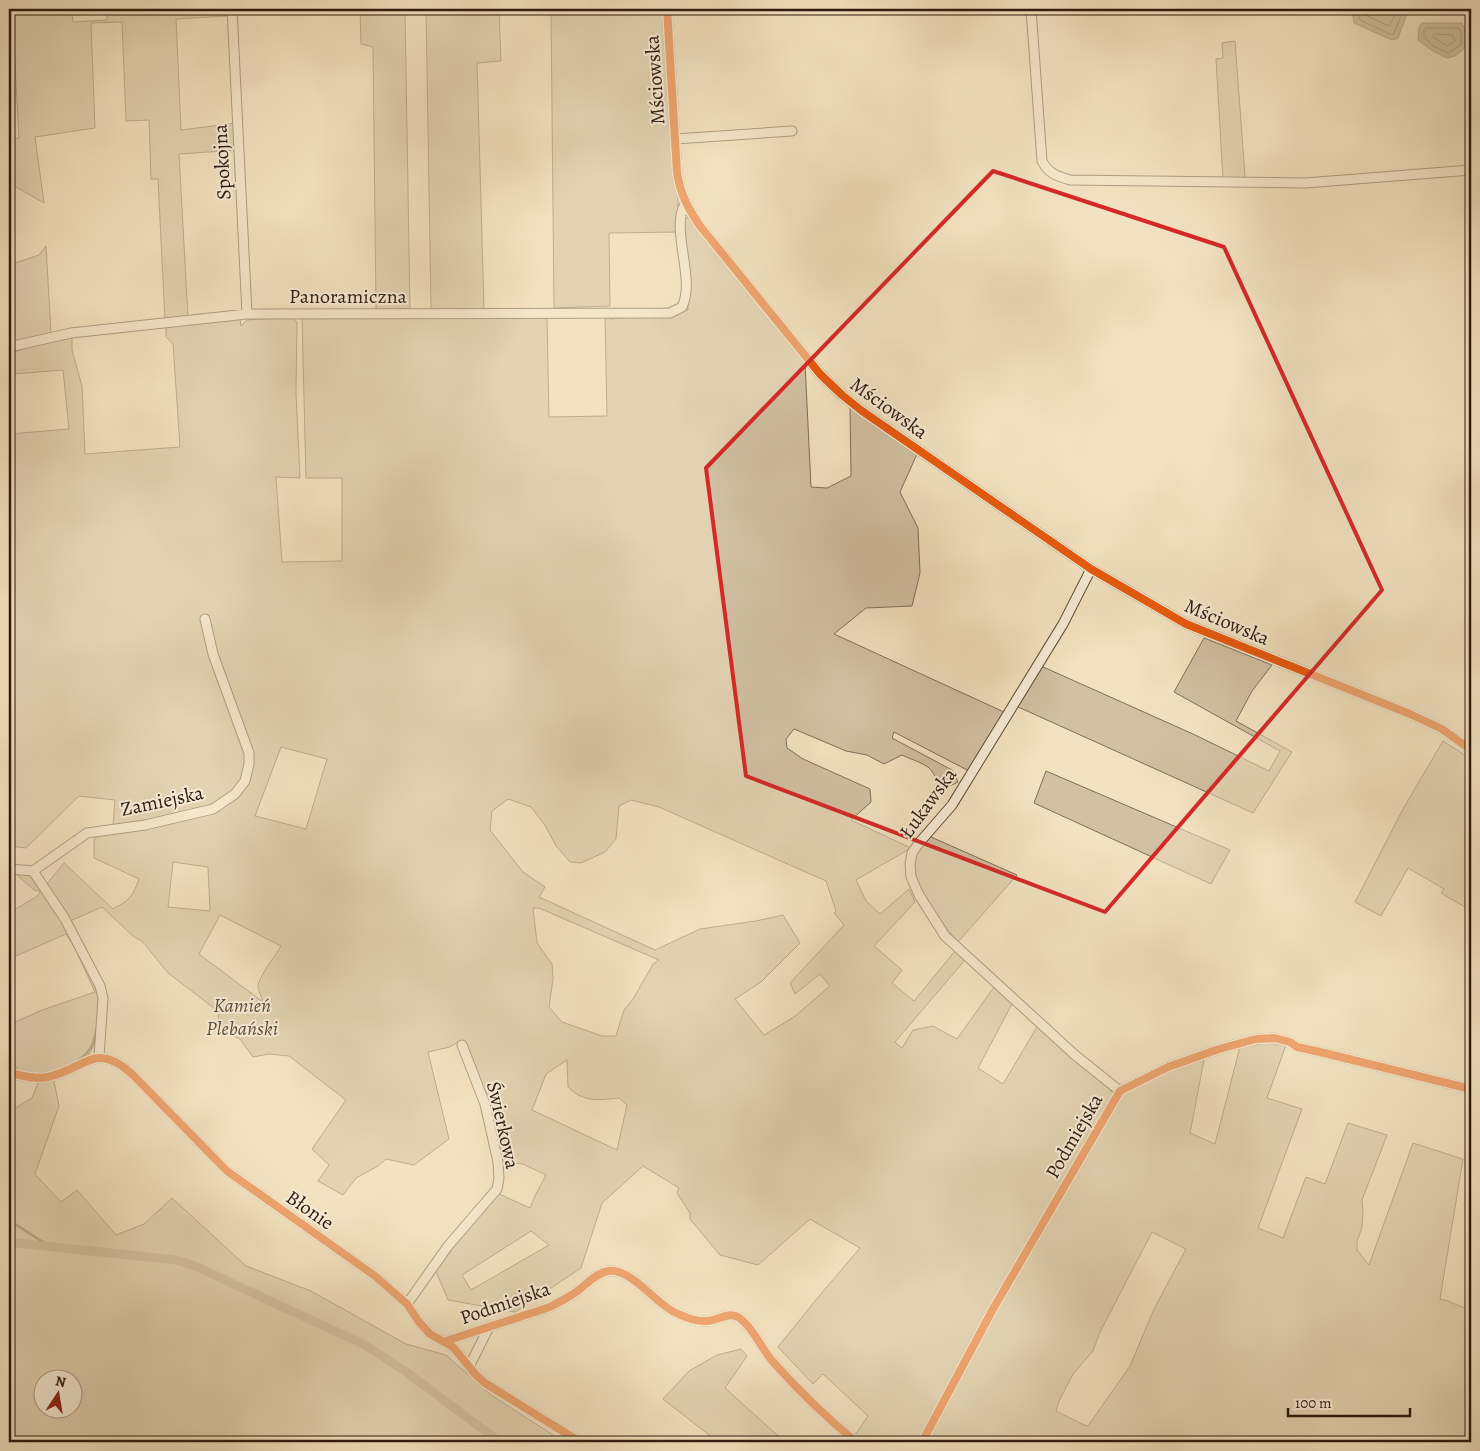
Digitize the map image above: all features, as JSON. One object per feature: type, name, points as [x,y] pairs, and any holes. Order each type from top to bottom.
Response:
[{"type":"street","name":"Spokojna","points":[[232,9],[248,314]]},
{"type":"street","name":"Mściowska","points":[[667,9],[679,184],[685,204],[700,226],[814,366],[842,394],[862,411],[1091,569],[1186,624],[1418,718],[1442,729],[1471,750]]},
{"type":"street","points":[[1031,9],[1042,161],[1047,170],[1056,176],[1070,180],[1305,183],[1471,170]]},
{"type":"street","points":[[675,139],[792,131]]},
{"type":"street","name":"Panoramiczna","points":[[9,348],[71,333],[248,314],[670,313],[682,307],[685,302],[686,288],[680,217],[685,204]]},
{"type":"street","name":"Łukawska","points":[[1091,569],[1063,624],[952,805],[912,853],[910,864],[912,877],[919,895],[945,936],[1075,1055],[1120,1091]]},
{"type":"street","name":"Zamiejska","points":[[33,870],[87,833],[146,825],[213,809],[235,794],[245,781],[249,764],[249,753],[212,654],[205,619]]},
{"type":"street","points":[[9,869],[33,870],[65,920],[100,986],[103,998],[100,1057],[48,1077],[34,1078],[9,1072]]},
{"type":"street","name":"Podmiejska","points":[[922,1442],[998,1300],[1120,1091],[1168,1067],[1192,1058],[1246,1041],[1270,1038],[1290,1042],[1297,1048],[1308,1051],[1320,1052],[1471,1089]]},
{"type":"street","name":"Świerkowa","points":[[408,1304],[448,1246],[497,1189],[498,1162],[484,1104],[462,1045]]},
{"type":"street","name":"Błonie","points":[[100,1057],[113,1060],[125,1067],[227,1171],[375,1276],[408,1304],[419,1322],[430,1334],[446,1342],[460,1354],[469,1367],[486,1383],[580,1442]]},
{"type":"street","name":"Podmiejska","points":[[446,1342],[465,1334],[488,1329],[550,1307],[577,1291],[597,1275],[607,1271],[616,1272],[632,1279],[662,1306],[681,1315],[706,1321],[727,1315],[739,1317],[747,1324],[774,1363],[834,1423],[856,1442]]},
{"type":"street","points":[[469,1367],[488,1329]]},
{"type":"highlighted area","points":[[993,171],[1224,247],[1382,590],[1105,912],[746,776],[706,468]]},
{"type":"green space","points":[[12,9],[68,9],[68,15],[72,15],[73,22],[107,20],[107,9],[227,9],[228,16],[176,19],[181,130],[236,123],[238,150],[179,154],[188,317],[165,320],[158,179],[151,179],[149,120],[126,121],[122,22],[91,23],[95,128],[35,137],[44,203],[9,183],[9,139],[19,138]]},
{"type":"green space","points":[[360,9],[426,9],[405,10],[410,309],[376,310],[373,47],[361,44]]},
{"type":"green space","points":[[426,9],[499,9],[501,61],[477,63],[484,309],[431,309]]},
{"type":"green space","points":[[551,9],[664,9],[680,232],[609,233],[610,306],[554,308]]},
{"type":"green space","points":[[1235,41],[1245,180],[1223,179],[1216,59],[1223,58],[1222,43]]},
{"type":"green space","name":"Kamień Plebański","points":[[688,217],[805,363],[811,487],[827,488],[851,476],[850,406],[917,454],[900,492],[918,528],[920,573],[912,606],[866,608],[834,634],[1004,712],[969,771],[894,732],[892,738],[952,770],[958,782],[946,786],[939,782],[928,767],[902,755],[884,764],[867,755],[846,751],[794,729],[786,739],[787,748],[803,759],[870,789],[871,802],[851,820],[911,848],[856,880],[866,901],[880,914],[909,889],[915,902],[874,946],[902,970],[892,983],[914,1001],[955,951],[965,960],[895,1042],[902,1048],[913,1030],[933,1026],[957,1039],[994,987],[1012,1004],[978,1068],[1003,1084],[1037,1027],[1102,1079],[1116,1098],[1188,1061],[1204,1060],[1190,1133],[1215,1144],[1240,1047],[1267,1043],[1286,1045],[1267,1098],[1302,1109],[1258,1228],[1283,1238],[1306,1177],[1325,1184],[1348,1123],[1387,1135],[1362,1200],[1362,1227],[1357,1242],[1357,1250],[1369,1265],[1413,1143],[1463,1159],[1440,1299],[1471,1310],[1471,1442],[850,1442],[868,1416],[823,1374],[813,1384],[778,1347],[860,1248],[810,1219],[758,1265],[720,1255],[690,1219],[690,1213],[677,1193],[679,1188],[643,1166],[602,1203],[581,1268],[515,1312],[448,1300],[435,1269],[446,1253],[497,1193],[530,1208],[546,1175],[523,1164],[501,1162],[490,1107],[464,1041],[450,1047],[428,1052],[449,1139],[414,1165],[386,1159],[378,1166],[356,1178],[343,1195],[318,1181],[329,1165],[312,1149],[346,1100],[289,1056],[269,1054],[253,1057],[240,1039],[228,1033],[218,1022],[219,1012],[168,973],[142,941],[134,937],[102,907],[70,921],[46,885],[64,863],[113,909],[130,897],[139,879],[94,858],[94,839],[113,825],[115,800],[79,796],[26,848],[9,846],[9,434],[69,429],[63,370],[14,374],[12,353],[35,345],[72,338],[72,350],[82,386],[85,454],[180,447],[173,344],[166,337],[166,326],[240,319],[241,326],[247,320],[291,317],[297,322],[296,393],[300,478],[276,477],[282,562],[342,561],[342,478],[306,478],[302,318],[547,318],[549,417],[607,416],[605,317],[611,319],[688,310],[684,221]],"holes":[[[281,747],[327,759],[306,829],[255,816]],[[508,799],[531,807],[545,825],[556,846],[570,862],[581,863],[605,852],[616,839],[619,806],[631,800],[659,807],[826,881],[836,911],[834,913],[844,925],[790,983],[795,994],[820,974],[830,986],[794,1017],[764,1035],[735,999],[761,982],[800,943],[783,915],[700,929],[655,950],[539,897],[545,887],[523,872],[490,830],[492,811]],[[173,862],[208,867],[210,911],[168,907]],[[533,908],[539,908],[659,960],[653,964],[633,999],[624,1010],[616,1036],[602,1036],[562,1022],[549,1007],[553,979],[552,964],[537,943]],[[220,915],[281,946],[258,983],[263,1002],[199,954]],[[567,1060],[568,1087],[574,1092],[580,1096],[592,1099],[619,1098],[627,1105],[617,1150],[532,1110],[546,1074]],[[531,1231],[549,1245],[471,1290],[462,1275]],[[1152,1232],[1186,1249],[1154,1309],[1130,1366],[1088,1426],[1056,1411],[1073,1374],[1093,1351],[1100,1332]]]},
{"type":"green space","points":[[46,246],[51,333],[9,343],[9,265],[39,255]]},
{"type":"green space","points":[[1204,638],[1272,665],[1252,691],[1236,721],[1292,752],[1253,813],[1016,706],[1041,666],[1193,734],[1269,771],[1280,751],[1174,692]]},
{"type":"green space","points":[[1443,741],[1471,759],[1471,908],[1470,910],[1441,893],[1444,889],[1408,868],[1381,916],[1355,902],[1403,809]]},
{"type":"green space","points":[[1046,771],[1230,850],[1211,884],[1034,803]]},
{"type":"green space","points":[[931,837],[1017,875],[958,942],[928,903],[914,868],[915,858]]},
{"type":"green space","points":[[27,873],[34,878],[59,913],[93,977],[100,1001],[97,1036],[91,1052],[86,1057],[55,1072],[44,1075],[20,1072],[16,1067],[9,1053],[9,1025],[42,1010],[95,992],[75,948],[66,934],[9,959],[9,911],[40,893],[16,874]]},
{"type":"green space","points":[[54,1081],[59,1106],[35,1174],[61,1202],[77,1190],[116,1235],[144,1224],[172,1198],[246,1266],[311,1291],[406,1344],[446,1355],[491,1395],[564,1442],[9,1442],[9,1112],[32,1098],[38,1083]]},
{"type":"green space","points":[[741,1349],[747,1356],[725,1388],[785,1442],[718,1442],[663,1399],[689,1371],[717,1355]]},
{"type":"water","points":[[1352,9],[1402,9],[1407,14],[1398,38],[1392,40],[1354,23]]},
{"type":"water","points":[[1422,23],[1462,23],[1466,32],[1466,47],[1455,56],[1447,58],[1431,50],[1418,40],[1419,27]]},
{"type":"waterway","points":[[78,1060],[91,1047],[97,1028]]},
{"type":"waterway","points":[[9,1220],[49,1246]]},
{"type":"waterway","points":[[9,1244],[16,1243],[176,1260],[195,1266],[365,1345],[405,1371],[500,1442]]},
{"type":"cycle path","points":[[667,9],[677,172],[685,200],[700,226],[820,374],[842,395],[862,411],[1091,569],[1186,624],[1410,714],[1442,729],[1471,750]]},
{"type":"cycle path","points":[[922,1442],[993,1309],[1120,1091],[1168,1067],[1219,1049],[1256,1039],[1275,1038],[1290,1042],[1297,1047],[1471,1089]]},
{"type":"cycle path","points":[[9,1073],[43,1078],[100,1058],[109,1059],[120,1065],[133,1075],[227,1171],[375,1276],[407,1304],[430,1334],[453,1347],[485,1383],[580,1442]]},
{"type":"cycle path","points":[[446,1341],[550,1307],[573,1294],[599,1274],[617,1271],[634,1280],[666,1307],[686,1317],[703,1321],[730,1315],[738,1317],[747,1324],[770,1358],[803,1394],[856,1442]]}]
